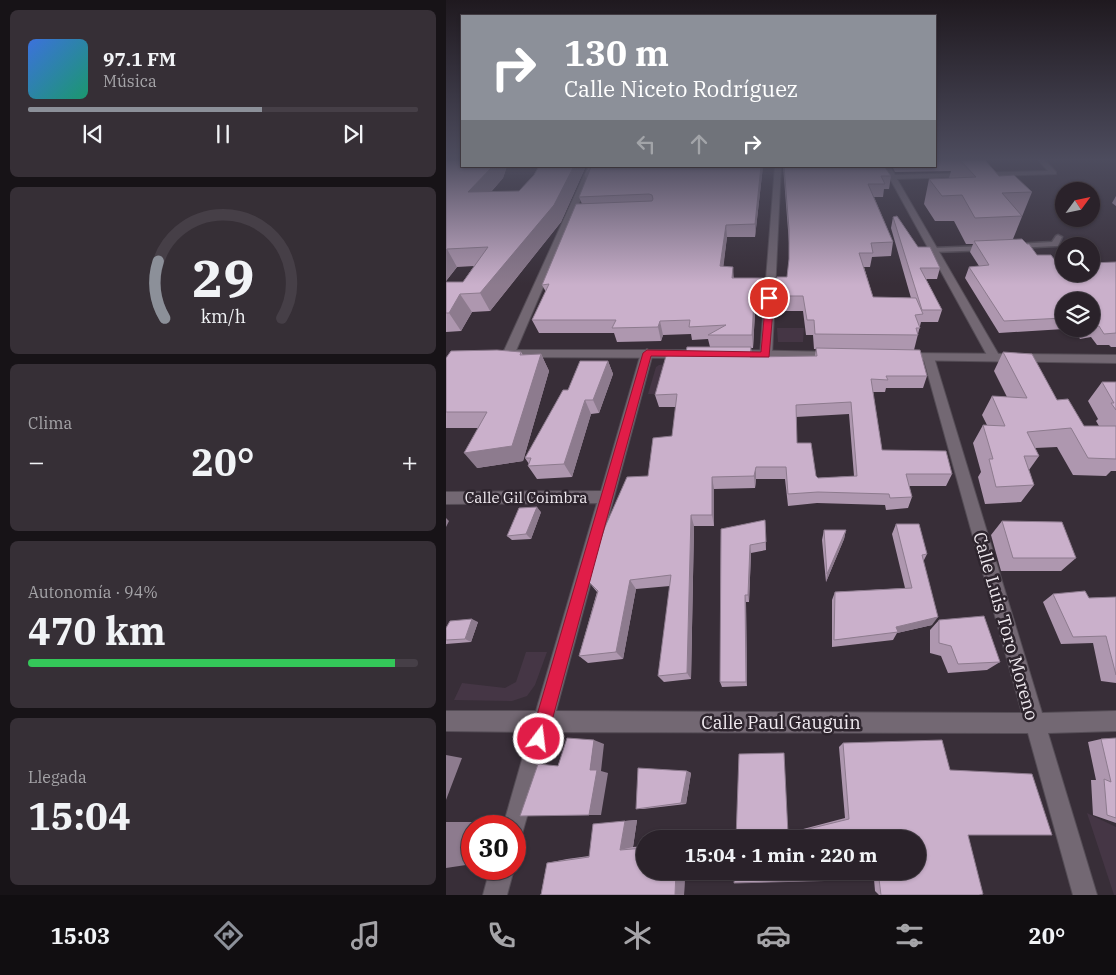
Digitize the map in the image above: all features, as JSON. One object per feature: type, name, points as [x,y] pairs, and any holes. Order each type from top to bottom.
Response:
[{"type":"street","points":[[508,354],[576,201]]},
{"type":"street","points":[[766,355],[776,201]]},
{"type":"street","points":[[906,201],[994,357]]},
{"type":"street","points":[[517,815],[647,353]]},
{"type":"street","points":[[490,354],[706,354]]},
{"type":"street","points":[[726,354],[844,356]]},
{"type":"street","points":[[893,357],[1116,359]]},
{"type":"street","name":"Calle Luis Toro Moreno","points":[[929,357],[1085,895]]},
{"type":"street","name":"Calle Gil Coimbra","points":[[446,498],[606,497]]},
{"type":"street","name":"Calle Paul Gauguin","points":[[446,721],[1034,723],[1116,721]]},
{"type":"street","points":[[495,895],[499,880]]},
{"type":"lane","points":[[571,213],[582,212]]},
{"type":"lane","points":[[1009,246],[1055,244]]},
{"type":"lane","points":[[934,250],[991,247]]},
{"type":"shaded area","points":[[777,328],[804,328],[803,342],[778,342]]},
{"type":"shaded area","points":[[676,363],[658,394],[648,394],[656,367]]},
{"type":"shaded area","points":[[526,652],[547,652],[535,685],[527,696],[512,701],[454,700],[462,683],[505,688],[516,682]]},
{"type":"shaded area","points":[[1087,813],[1116,827],[1116,895],[1114,895]]},
{"type":"building","points":[[446,201],[556,201],[480,293],[460,294],[449,313],[446,313],[446,282],[463,282],[488,247],[446,250]]},
{"type":"building","points":[[652,201],[757,201],[755,224],[726,225],[720,266],[733,267],[732,278],[763,278],[761,299],[754,299],[752,335],[708,335],[726,325],[689,327],[690,320],[660,321],[658,327],[612,328],[616,320],[532,320],[549,284],[542,285],[576,204]]},
{"type":"building","points":[[787,201],[875,201],[893,242],[871,243],[873,253],[859,253],[873,297],[916,298],[923,314],[915,315],[920,328],[916,328],[918,335],[815,334],[814,320],[807,320],[803,296],[776,296],[777,277],[787,277],[789,229]]},
{"type":"building","points":[[965,201],[1009,201],[1022,216],[975,218]]},
{"type":"building","points":[[897,216],[918,247],[930,247],[940,268],[920,268],[942,310],[922,310],[893,217]]},
{"type":"building","points":[[1022,239],[1029,244],[1037,255],[1051,255],[1055,260],[1055,282],[1100,282],[1100,263],[1116,262],[1116,333],[1104,334],[1100,328],[1100,292],[1055,292],[1055,318],[1004,321],[969,267],[989,265],[974,241]]},
{"type":"building","points":[[687,347],[751,347],[750,357],[817,356],[816,348],[920,350],[927,376],[886,376],[888,380],[871,379],[882,450],[946,451],[952,474],[906,474],[912,497],[890,498],[889,494],[818,492],[788,494],[786,467],[756,467],[754,476],[712,477],[712,515],[691,515],[687,673],[658,676],[671,575],[630,580],[616,652],[579,656],[598,591],[587,580],[605,527],[627,477],[648,476],[653,438],[672,436],[677,394],[655,395],[666,356],[686,352]],"holes":[[[851,402],[857,476],[818,478],[816,476],[811,443],[797,443],[796,405]]]},
{"type":"building","points":[[497,350],[521,352],[520,355],[541,354],[512,446],[464,453],[487,412],[446,412],[446,358],[451,351]]},
{"type":"building","points":[[1003,352],[1032,354],[1057,400],[1068,399],[1084,426],[1116,426],[1116,459],[1088,458],[1071,428],[1027,432],[1039,456],[1024,456],[1034,485],[996,487],[989,459],[993,459],[983,425],[1005,426],[992,396],[1027,398]]},
{"type":"building","points":[[580,361],[608,361],[593,400],[585,400],[564,464],[528,466],[531,458],[525,458],[563,390],[568,390]]},
{"type":"building","points":[[1102,382],[1116,382],[1116,410],[1111,403],[1114,403]]},
{"type":"building","points":[[537,507],[526,534],[507,536],[519,508]]},
{"type":"building","points":[[765,520],[766,542],[750,545],[748,595],[745,595],[746,682],[720,682],[721,529]]},
{"type":"building","points":[[1002,521],[1062,522],[1076,558],[1013,558]]},
{"type":"building","points":[[896,524],[919,524],[927,554],[922,555],[938,617],[896,627],[898,632],[834,640],[835,592],[912,588]]},
{"type":"building","points":[[824,530],[846,530],[827,574]]},
{"type":"building","points":[[1085,591],[1089,598],[1116,597],[1116,675],[1106,636],[1073,637],[1053,594]]},
{"type":"building","points":[[984,616],[1000,662],[958,664],[951,646],[939,643],[939,620]]},
{"type":"building","points":[[472,619],[465,639],[446,640],[446,628],[450,621]]},
{"type":"building","points":[[567,738],[594,740],[590,770],[597,770],[589,815],[520,815],[538,764],[558,766]]},
{"type":"building","points":[[1116,738],[1116,818],[1107,815],[1104,779],[1111,782],[1101,739]]},
{"type":"building","points":[[942,740],[950,770],[1032,774],[1052,835],[968,835],[983,894],[881,895],[879,880],[926,880],[926,830],[804,830],[849,819],[843,743]]},
{"type":"building","points":[[784,753],[788,830],[736,830],[739,754]]},
{"type":"building","points":[[638,768],[687,771],[681,803],[636,809]]},
{"type":"building","points":[[625,821],[620,850],[636,849],[636,880],[676,880],[675,895],[541,895],[547,863],[589,857],[593,824]]},
{"type":"building","points":[[734,880],[843,880],[734,883]]},
{"type":"route","points":[[539,739],[647,353],[766,355],[769,298]]}]
